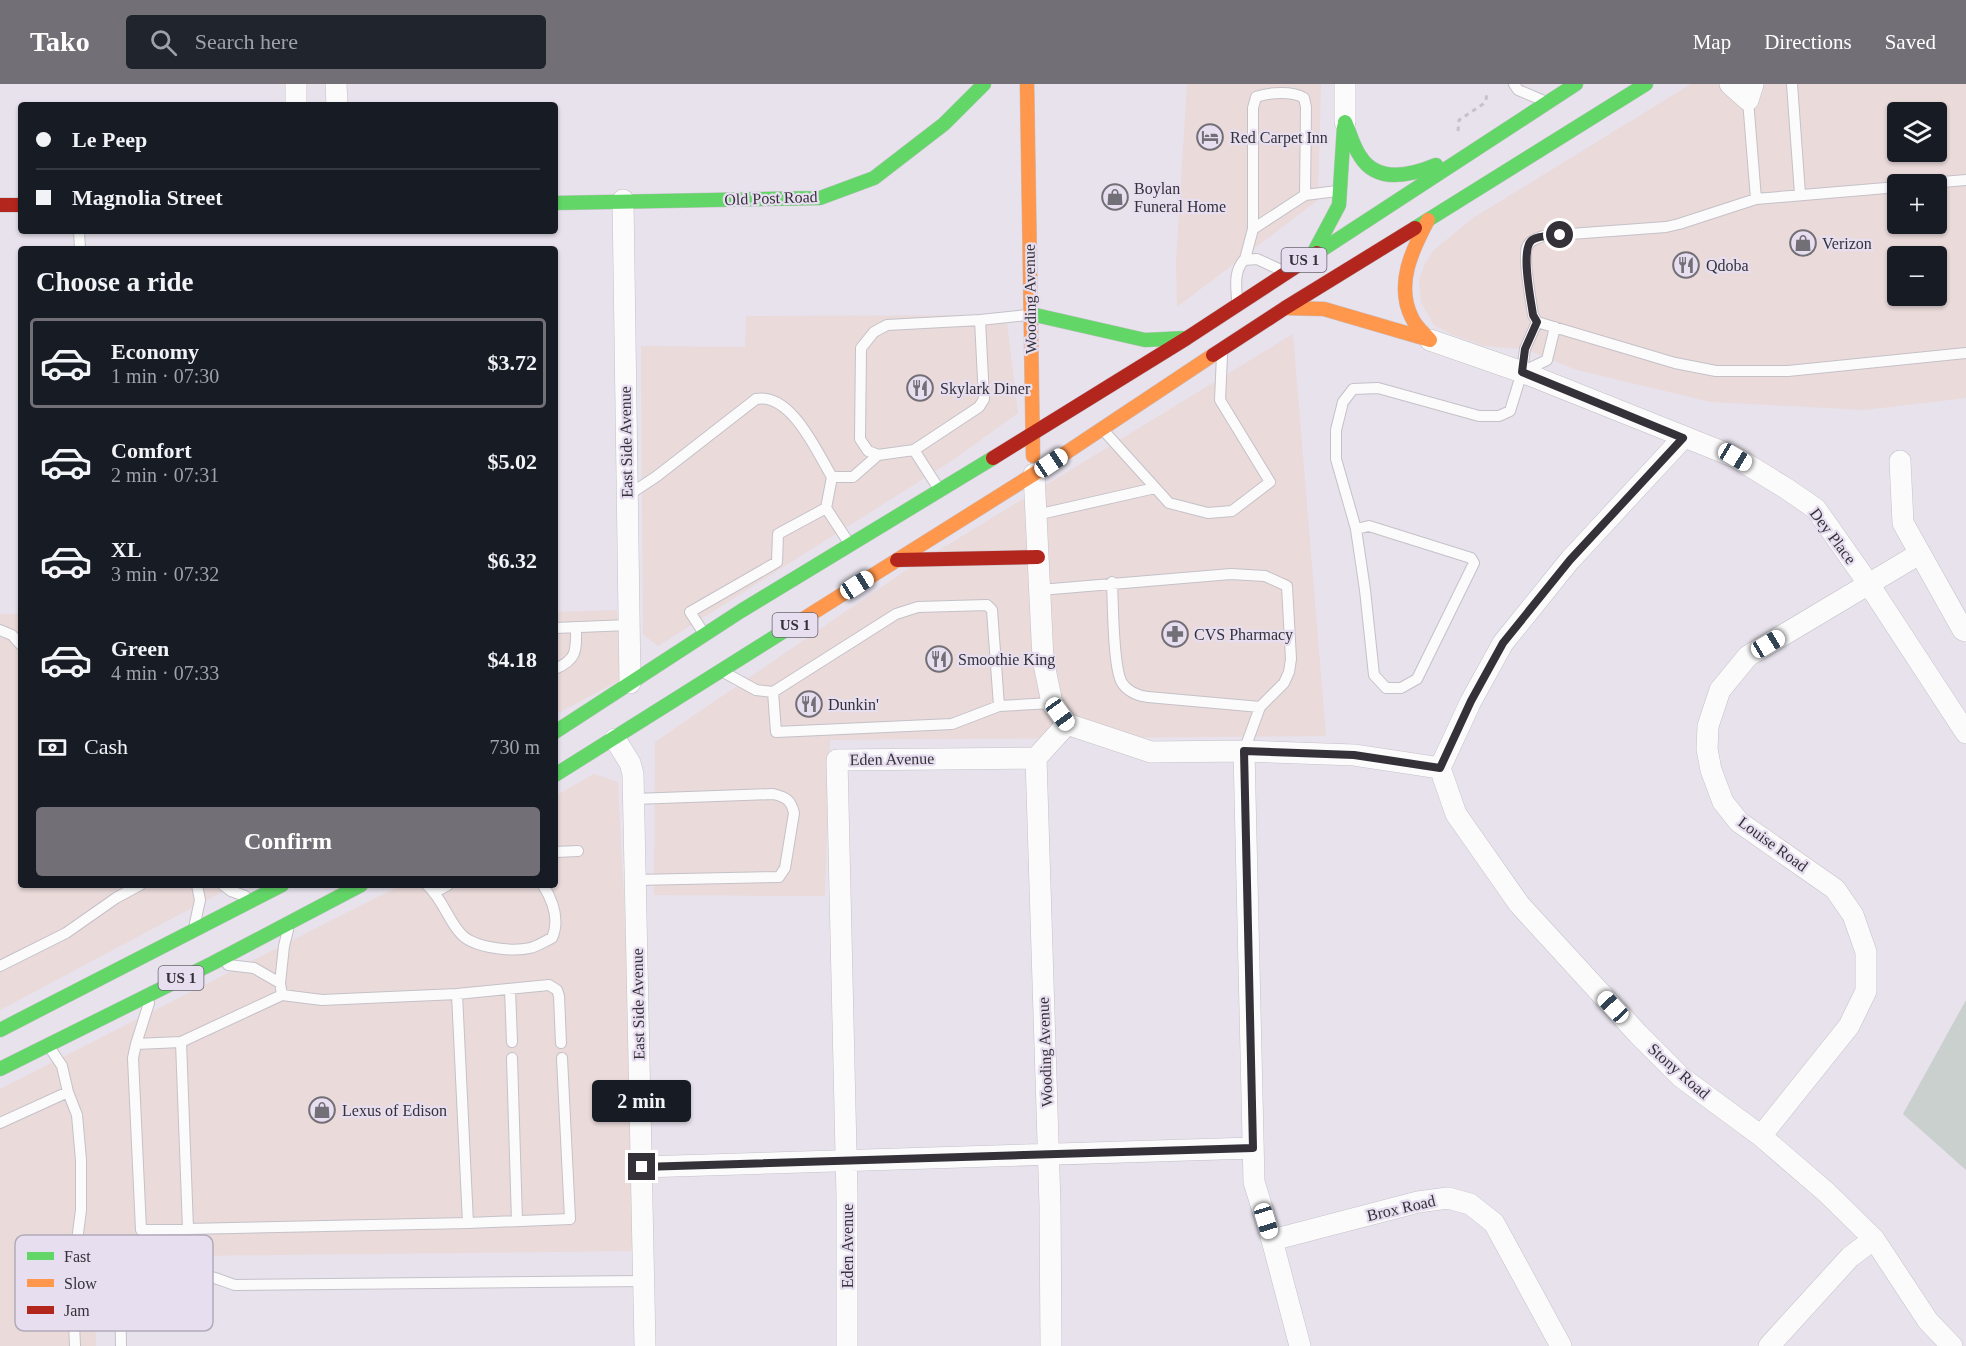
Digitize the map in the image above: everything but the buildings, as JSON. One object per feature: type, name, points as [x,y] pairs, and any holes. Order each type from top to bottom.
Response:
[{"type":"main road","name":"Old Post Road","points":[[558,203],[820,198],[874,178],[944,124],[984,84]]},
{"type":"main road","name":"Wooding Avenue","points":[[1027,84],[1034,474]]},
{"type":"main road","name":"US 1","points":[[558,730],[705,634],[1187,338],[1576,84]]},
{"type":"main road","name":"US 1","points":[[558,773],[1034,474],[1285,308],[1646,84]]},
{"type":"main road","points":[[1345,122],[1362,160],[1381,173],[1404,177],[1429,168],[1500,134]]},
{"type":"main road","points":[[1312,255],[1339,205],[1345,122]]},
{"type":"main road","points":[[0,205],[18,205]]},
{"type":"main road","points":[[1428,220],[1414,246],[1404,286],[1406,303],[1412,320],[1430,340]]},
{"type":"main road","points":[[1285,308],[1324,309],[1430,340]]},
{"type":"main road","points":[[1030,314],[1145,340],[1187,338]]},
{"type":"main road","points":[[896,560],[1038,557]]},
{"type":"main road","name":"US 1","points":[[0,1030],[276,888]]},
{"type":"main road","name":"US 1","points":[[0,1069],[213,963],[355,888]]},
{"type":"street","points":[[296,84],[296,102]]},
{"type":"street","points":[[336,84],[337,102]]},
{"type":"street","points":[[1345,84],[1345,122]]},
{"type":"street","points":[[1730,84],[1751,92]]},
{"type":"street","name":"East Side Avenue","points":[[623,200],[630,683]]},
{"type":"street","name":"Dey Place","points":[[1430,340],[1522,372],[1735,457],[1816,509],[1966,733]]},
{"type":"street","points":[[1036,758],[1067,724],[1151,752],[1244,751],[1354,755],[1440,768],[1471,701],[1503,643],[1570,560],[1683,438]]},
{"type":"street","points":[[1900,461],[1903,524],[1963,630],[1966,631]]},
{"type":"street","name":"Wooding Avenue","points":[[1034,474],[1043,658],[1052,703],[1067,724]]},
{"type":"street","name":"Louise Road","points":[[1761,1136],[1849,1026],[1866,991],[1866,952],[1853,915],[1835,889],[1739,822],[1723,802],[1711,770],[1707,749],[1708,726],[1720,690],[1748,656],[1919,554]]},
{"type":"street","name":"East Side Avenue","points":[[615,739],[630,763],[633,774],[645,1346]]},
{"type":"street","points":[[1244,751],[1254,1182],[1300,1346]]},
{"type":"street","name":"Wooding Avenue","points":[[1036,758],[1048,1154],[1051,1346]]},
{"type":"street","name":"Eden Avenue","points":[[847,1346],[846,1160],[837,760],[1036,758]]},
{"type":"street","name":"Stony Road","points":[[1440,768],[1456,814],[1519,904],[1638,1035],[1681,1077],[1761,1136],[1826,1192],[1874,1239],[1928,1321],[1952,1346]]},
{"type":"street","points":[[642,1167],[1253,1148]]},
{"type":"street","name":"Brox Road","points":[[1272,1240],[1418,1202],[1448,1198],[1470,1204],[1494,1223],[1561,1346]]},
{"type":"street","points":[[1769,1346],[1850,1257],[1874,1239]]},
{"type":"lane","points":[[1514,84],[1518,90],[1548,102]]},
{"type":"lane","points":[[1792,84],[1800,194]]},
{"type":"lane","points":[[1751,92],[1756,199]]},
{"type":"lane","points":[[1237,305],[1236,277],[1240,264],[1245,259],[1253,229],[1253,108],[1256,97],[1264,94],[1298,95],[1304,98],[1306,107],[1305,195]]},
{"type":"lane","points":[[1947,182],[1966,180]]},
{"type":"lane","points":[[1887,187],[1756,199],[1679,224],[1532,240],[1527,248],[1527,261],[1533,315],[1537,322],[1675,363],[1725,371],[1788,371],[1966,353]]},
{"type":"lane","points":[[1253,229],[1305,195],[1340,190]]},
{"type":"lane","points":[[1245,259],[1257,259],[1286,272]]},
{"type":"lane","points":[[980,320],[983,404],[914,450],[878,455],[868,451],[860,439],[861,348],[866,339],[887,325],[980,320],[1030,314]]},
{"type":"lane","points":[[1356,529],[1369,526],[1471,558],[1474,562],[1417,679],[1401,688],[1386,688],[1374,675],[1356,529],[1336,459],[1336,430],[1343,402],[1353,389],[1378,388],[1479,416],[1499,416],[1510,411],[1522,372],[1525,349],[1537,322]]},
{"type":"lane","points":[[1522,372],[1547,360],[1555,327]]},
{"type":"lane","points":[[1102,429],[1168,503],[1208,513],[1232,511],[1270,482],[1220,400],[1222,349]]},
{"type":"lane","points":[[627,496],[657,476],[756,399],[764,398],[786,408],[800,423],[832,477],[826,508],[850,544]]},
{"type":"lane","points":[[914,450],[939,489]]},
{"type":"lane","points":[[832,477],[853,477],[878,455]]},
{"type":"lane","points":[[1036,515],[1155,488]]},
{"type":"lane","points":[[705,634],[690,612],[777,562],[778,534],[826,508]]},
{"type":"lane","points":[[1040,590],[1112,582],[1231,574],[1265,576],[1287,586],[1291,660],[1289,672],[1284,683],[1260,707],[1244,751]]},
{"type":"lane","points":[[1112,582],[1118,664],[1121,681],[1126,687],[1139,696],[1260,707]]},
{"type":"lane","points":[[721,671],[756,690],[773,692],[896,614],[918,607],[987,605],[992,610],[999,706]]},
{"type":"lane","points":[[558,628],[629,625]]},
{"type":"lane","points":[[558,668],[572,658],[576,646],[576,627]]},
{"type":"lane","points":[[0,630],[12,635],[18,642]]},
{"type":"lane","points":[[773,692],[776,732],[952,724],[999,706],[1052,703]]},
{"type":"lane","points":[[634,799],[773,794],[787,798],[792,804],[794,813],[785,868],[779,877],[773,879],[634,880]]},
{"type":"lane","points":[[558,852],[578,851]]},
{"type":"lane","points":[[0,966],[66,933],[134,888]]},
{"type":"lane","points":[[194,930],[200,900],[198,888]]},
{"type":"lane","points":[[227,888],[254,899]]},
{"type":"lane","points":[[431,889],[461,935],[476,945],[529,948],[552,938],[557,927],[551,898],[545,888]]},
{"type":"lane","points":[[282,995],[280,984],[284,946],[290,923]]},
{"type":"lane","points":[[213,963],[254,968],[280,984]]},
{"type":"lane","points":[[136,1044],[181,1042],[282,995],[322,1000],[457,994],[546,984],[555,988],[559,996],[561,1043]]},
{"type":"lane","points":[[510,988],[512,1042]]},
{"type":"lane","points":[[152,992],[133,1058],[141,1230],[570,1219],[562,1058]]},
{"type":"lane","points":[[457,994],[468,1223]]},
{"type":"lane","points":[[181,1042],[188,1229]]},
{"type":"lane","points":[[48,1045],[62,1066],[68,1092],[77,1115],[81,1160],[81,1210],[78,1235]]},
{"type":"lane","points":[[512,1058],[518,1221]]},
{"type":"lane","points":[[0,1123],[68,1092]]},
{"type":"lane","points":[[213,1277],[235,1285],[644,1281]]},
{"type":"lane","points":[[74,1331],[75,1346]]},
{"type":"lane","points":[[121,1331],[121,1346]]},
{"type":"path","points":[[1459,133],[1457,129],[1459,120],[1484,104],[1487,92]]},
{"type":"shaded area","points":[[1187,84],[1321,84],[1318,200],[1177,307],[1176,262]]},
{"type":"shaded area","points":[[1691,84],[1966,84],[1966,398],[1864,410],[1711,402],[1577,370],[1525,349],[1483,346],[1434,325],[1421,302],[1419,280],[1434,250],[1473,218]]},
{"type":"shaded area","points":[[1006,315],[1018,413],[950,462],[658,646],[643,634],[641,346],[745,347],[746,316]]},
{"type":"shaded area","points":[[1293,334],[1326,736],[830,740],[825,896],[654,895],[655,742],[905,571]]},
{"type":"shaded area","points":[[617,610],[620,680],[558,713],[558,612]]},
{"type":"shaded area","points":[[0,614],[18,614],[18,888],[229,888],[0,1010]]},
{"type":"shaded area","points":[[594,774],[618,782],[642,1251],[213,1256],[213,1235],[15,1235],[15,1331],[95,1331],[96,1346],[0,1346],[0,1089],[395,888],[558,888],[558,794]]},
{"type":"shaded area","points":[[1966,1000],[1966,1170],[1903,1114]]},
{"type":"traffic: fast","points":[[558,203],[820,198],[874,178],[944,124],[984,84]]},
{"type":"traffic: fast","points":[[1317,253],[1576,84]]},
{"type":"traffic: fast","points":[[1415,228],[1646,84]]},
{"type":"traffic: fast","points":[[1345,122],[1358,152],[1367,165],[1376,171],[1385,174],[1406,174],[1436,165]]},
{"type":"traffic: fast","points":[[1314,252],[1339,205],[1344,127]]},
{"type":"traffic: fast","points":[[1031,314],[1145,340],[1186,338]]},
{"type":"traffic: fast","points":[[558,730],[741,611],[993,458]]},
{"type":"traffic: fast","points":[[558,773],[800,621]]},
{"type":"traffic: fast","points":[[0,1030],[276,888]]},
{"type":"traffic: fast","points":[[0,1069],[213,963],[355,888]]},
{"type":"traffic: slow","points":[[1027,84],[1033,456]]},
{"type":"traffic: slow","points":[[1428,220],[1411,255],[1405,280],[1405,293],[1407,306],[1414,321],[1430,340]]},
{"type":"traffic: slow","points":[[1285,308],[1324,309],[1430,340]]},
{"type":"traffic: slow","points":[[800,621],[1034,474],[1213,355]]},
{"type":"traffic: jam","points":[[0,205],[18,205]]},
{"type":"traffic: jam","points":[[1213,355],[1415,228]]},
{"type":"traffic: jam","points":[[993,458],[1187,338],[1317,253]]},
{"type":"traffic: jam","points":[[897,560],[1038,557]]},
{"type":"place","name":"Red Carpet Inn","points":[[1210,137]]},
{"type":"place","name":"Boylan Funeral Home","points":[[1115,197]]},
{"type":"place","name":"Verizon","points":[[1803,243]]},
{"type":"place","name":"Qdoba","points":[[1686,265]]},
{"type":"place","name":"Skylark Diner","points":[[920,388]]},
{"type":"place","name":"CVS Pharmacy","points":[[1175,634]]},
{"type":"place","name":"Smoothie King","points":[[939,659]]},
{"type":"place","name":"Dunkin'","points":[[809,704]]},
{"type":"place","name":"Lexus of Edison","points":[[322,1110]]},
{"type":"route","points":[[642,1167],[1253,1148],[1244,751],[1354,755],[1440,768],[1471,701],[1503,643],[1570,560],[1683,438],[1522,372],[1525,349],[1537,322],[1533,315],[1527,248],[1532,240],[1560,235]]}]
